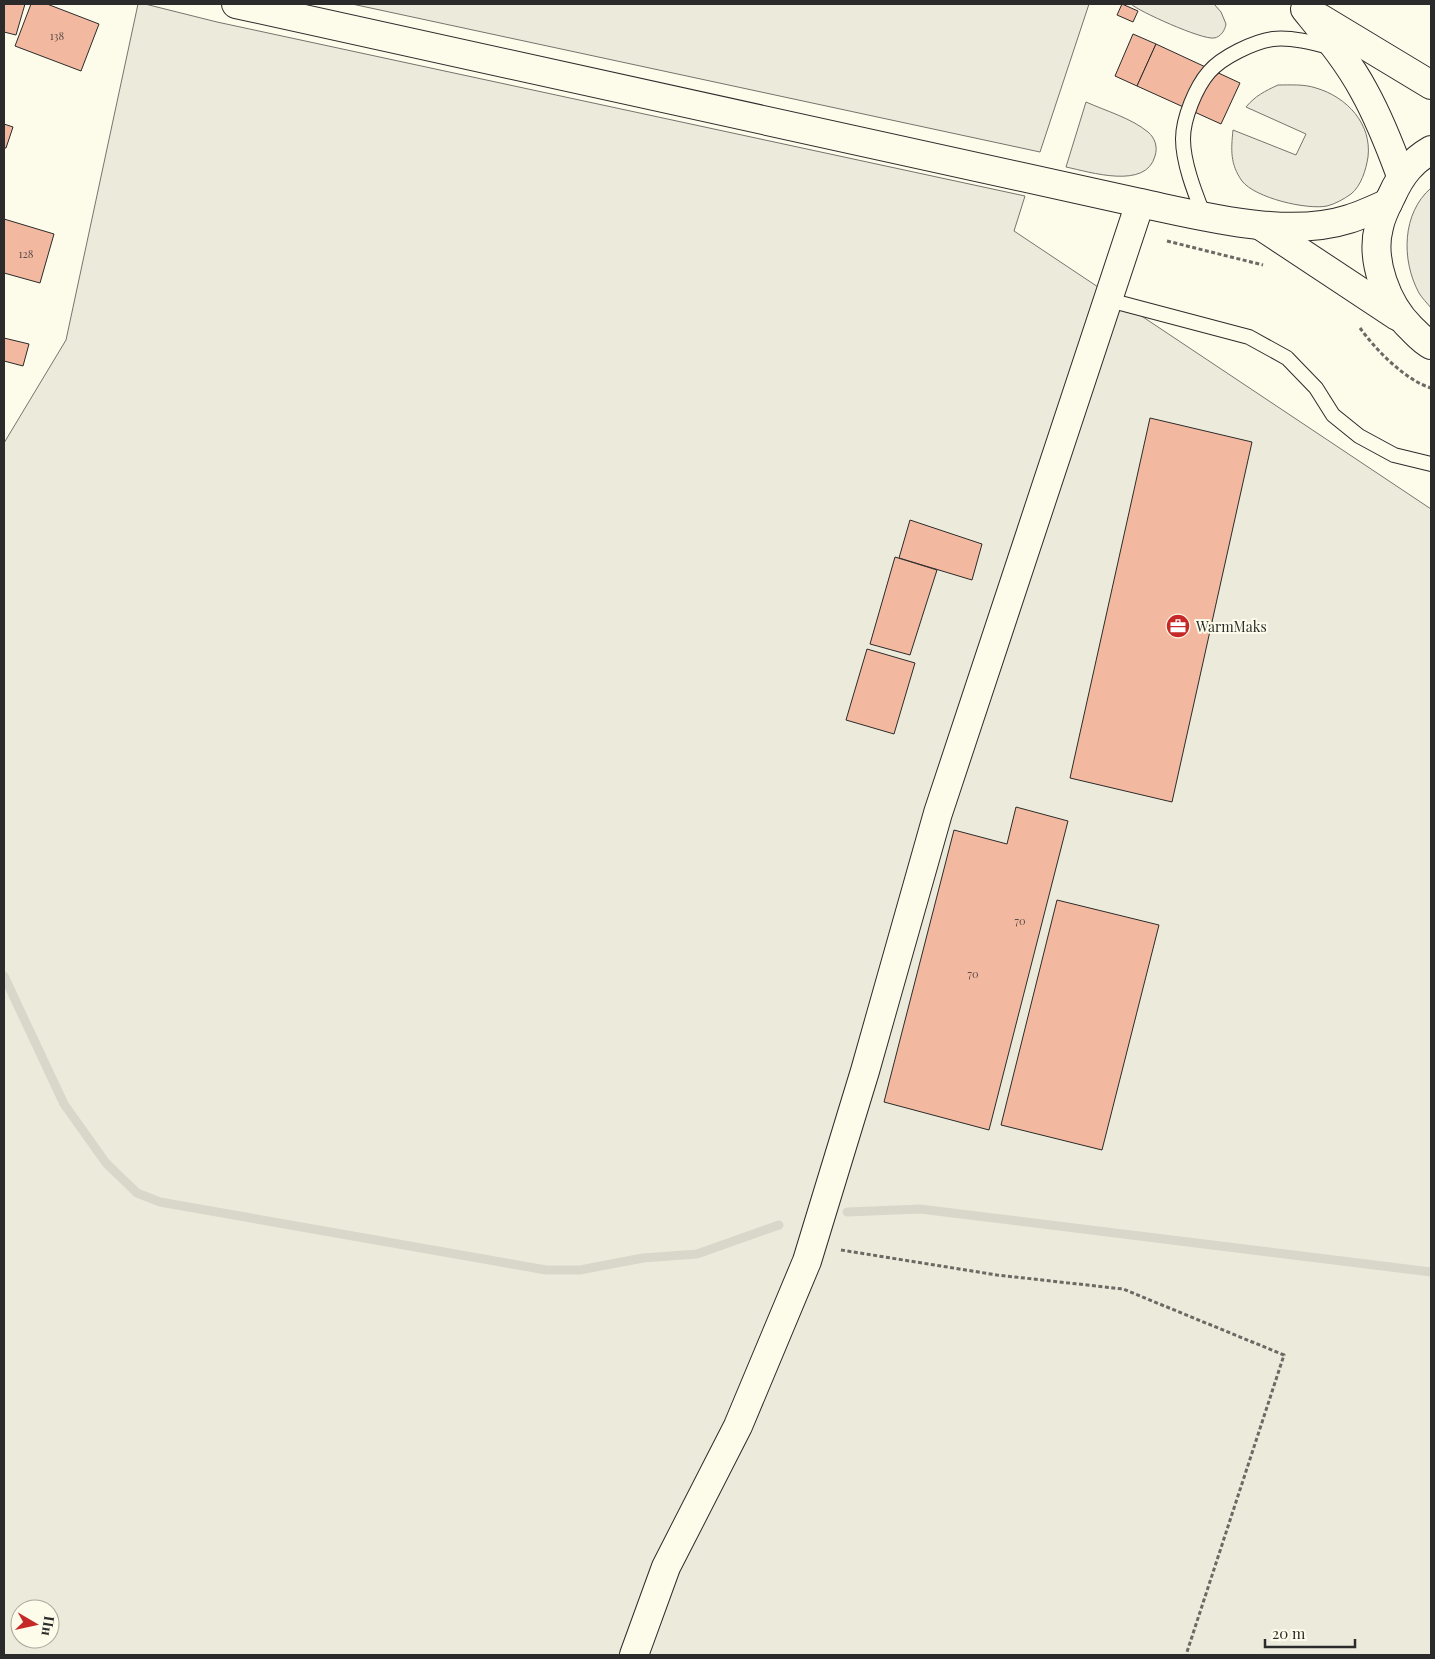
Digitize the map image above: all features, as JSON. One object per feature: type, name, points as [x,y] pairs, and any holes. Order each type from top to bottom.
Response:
[{"type":"main road","points":[[236,4],[1140,203],[1261,226],[1305,227],[1348,220],[1388,203]]},
{"type":"main road","points":[[1301,7],[1337,49],[1363,89],[1384,131],[1401,176]]},
{"type":"main road","points":[[1301,7],[1431,85]]},
{"type":"main road","points":[[1401,319],[1384,289],[1377,256],[1378,228],[1401,176],[1431,150]]},
{"type":"main road","points":[[634,1655],[666,1568],[738,1426],[807,1261],[938,814],[1140,203]]},
{"type":"main road","points":[[1261,226],[1401,319],[1431,345]]},
{"type":"lane","points":[[1204,216],[1188,175],[1183,139],[1190,103],[1209,72],[1238,50],[1273,39],[1309,41],[1337,49]]},
{"type":"lane","points":[[1109,300],[1249,337],[1287,358],[1316,388],[1333,415],[1359,436],[1394,455],[1431,464]]},
{"type":"path","points":[[1130,233],[1229,255],[1271,267]]},
{"type":"path","points":[[1359,326],[1368,338],[1400,370],[1431,388]]},
{"type":"path","points":[[811,1246],[996,1274],[1123,1289],[1284,1355],[1186,1655]]},
{"type":"shaded area","points":[[138,4],[145,4],[217,22],[1025,196],[1014,231],[1431,509],[1431,1655],[4,1655],[4,443],[66,340]]},
{"type":"shaded area","points":[[352,4],[1089,4],[1040,152]]},
{"type":"shaded area","points":[[1131,4],[1214,4],[1221,12],[1226,24],[1221,35],[1214,38],[1197,35],[1145,13]]},
{"type":"shaded area","points":[[1278,85],[1307,86],[1327,92],[1347,105],[1355,114],[1366,134],[1368,157],[1358,187],[1351,194],[1327,206],[1307,206],[1282,201],[1258,193],[1242,181],[1233,163],[1233,130],[1296,155],[1306,134],[1246,107],[1260,94]]},
{"type":"shaded area","points":[[1086,102],[1126,119],[1150,134],[1156,149],[1150,166],[1141,173],[1129,176],[1102,175],[1066,167]]},
{"type":"shaded area","points":[[1431,188],[1431,308],[1419,293],[1413,280],[1407,252],[1407,238],[1414,210],[1421,198]]},
{"type":"building","points":[[4,4],[25,4],[16,35],[4,32]]},
{"type":"building","points":[[31,4],[47,4],[99,24],[81,71],[15,46]]},
{"type":"building","points":[[1122,4],[1138,11],[1133,22],[1117,15]]},
{"type":"building","points":[[1133,34],[1156,44],[1137,86],[1115,76]]},
{"type":"building","points":[[1156,44],[1240,83],[1221,124],[1137,86]]},
{"type":"building","points":[[4,124],[13,127],[6,148],[4,148]]},
{"type":"building","points":[[4,219],[54,234],[40,283],[4,273]]},
{"type":"building","points":[[4,338],[29,344],[23,366],[4,361]]},
{"type":"building","points":[[1150,418],[1252,442],[1172,802],[1070,778]]},
{"type":"building","points":[[910,520],[982,544],[972,580],[899,558]]},
{"type":"building","points":[[895,557],[937,570],[910,655],[870,644]]},
{"type":"building","points":[[867,649],[915,663],[894,734],[846,720]]},
{"type":"building","points":[[1016,807],[1068,821],[989,1130],[884,1102],[954,830],[1007,844]]},
{"type":"building","points":[[1057,900],[1159,925],[1102,1150],[1001,1125]]},
{"type":"waterway","points":[[4,976],[64,1104],[106,1163],[137,1193],[160,1202],[546,1270],[580,1270],[643,1258],[697,1254],[779,1225]]},
{"type":"waterway","points":[[847,1212],[920,1209],[1431,1272]]},
{"type":"place","name":"WarmMaks","points":[[1178,626]]}]
